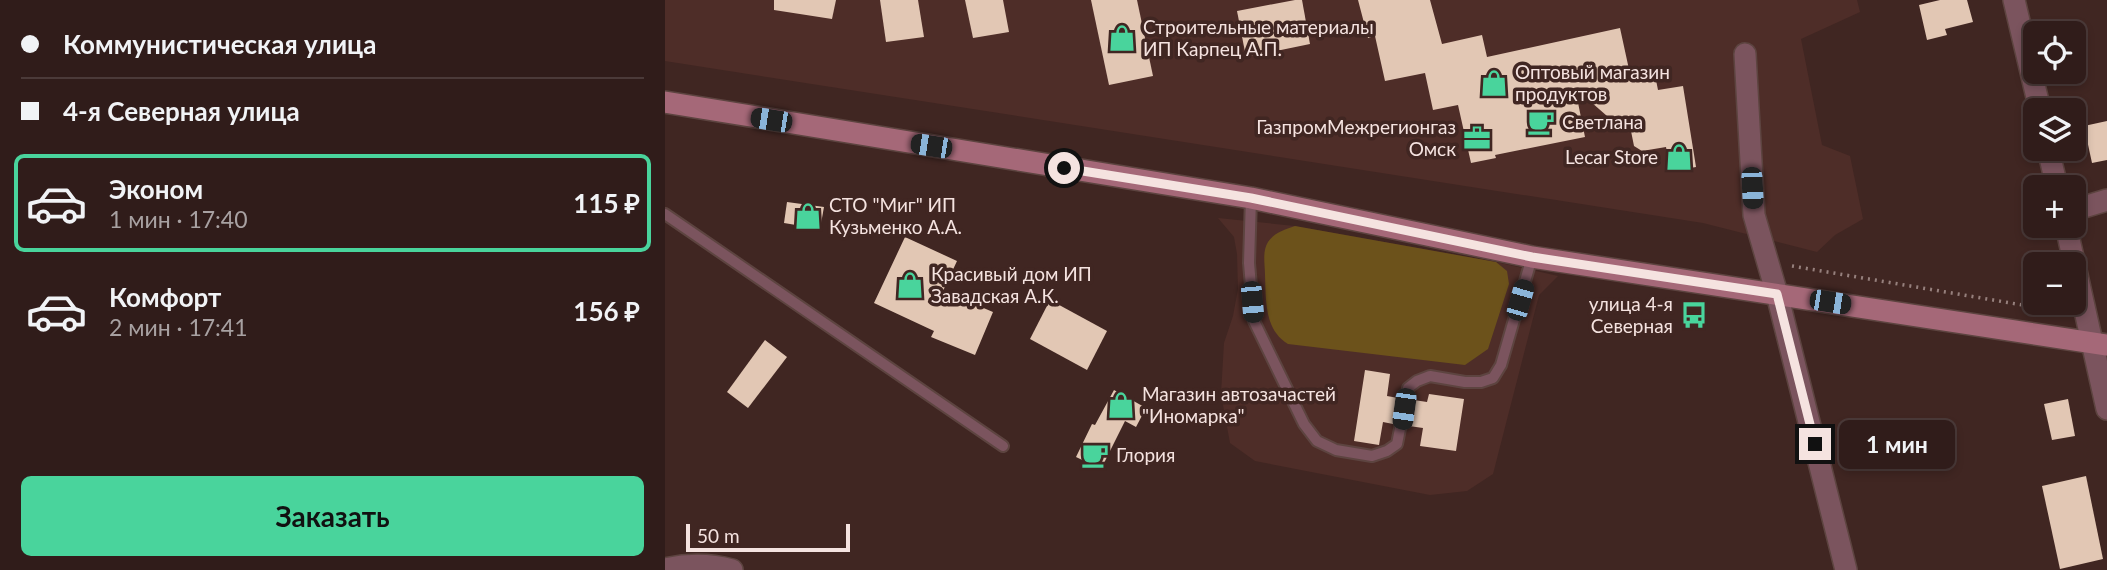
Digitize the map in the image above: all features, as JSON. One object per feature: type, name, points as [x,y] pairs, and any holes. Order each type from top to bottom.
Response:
[{"type":"street","points":[[2014,0],[2037,98]]},
{"type":"street","points":[[1745,54],[1754,215],[1777,294],[1846,570]]},
{"type":"street","points":[[665,102],[1251,198],[1532,257],[2099,344]]},
{"type":"street","points":[[2086,207],[2107,201]]},
{"type":"street","points":[[2069,238],[2085,316],[2099,344],[2107,409]]},
{"type":"street","points":[[665,569],[680,566],[717,566],[732,570]]},
{"type":"lane","points":[[1251,198],[1249,263],[1254,321],[1304,424],[1317,441],[1336,450],[1372,456],[1387,452],[1397,444],[1408,388],[1417,380],[1430,376],[1481,382],[1493,378],[1501,365],[1532,257]]},
{"type":"lane","points":[[665,214],[1003,446]]},
{"type":"path","points":[[1767,261],[2085,316]]},
{"type":"shaded area","points":[[665,0],[1857,0],[1860,12],[1801,39],[1822,145],[1850,156],[1863,219],[1835,235],[1817,252],[1703,223],[665,61]]},
{"type":"shaded area","points":[[1218,218],[1295,226],[1496,262],[1558,276],[1539,295],[1493,474],[1467,491],[1430,495],[1255,461],[1230,443],[1221,394],[1224,343],[1238,289],[1237,254],[1234,237]]},
{"type":"shaded area","points":[[1295,226],[1496,262],[1507,271],[1509,284],[1488,349],[1465,365],[1288,344],[1274,331],[1270,322],[1264,254],[1268,242],[1274,236]]},
{"type":"building","points":[[774,0],[836,0],[832,19],[774,10]]},
{"type":"building","points":[[880,0],[918,0],[924,37],[886,42]]},
{"type":"building","points":[[965,0],[1003,0],[1009,32],[973,38]]},
{"type":"building","name":"Строительные материалы ИП Карпец А.П.","points":[[1091,0],[1137,0],[1153,76],[1109,85]]},
{"type":"building","points":[[1302,0],[1310,44],[1246,57],[1237,11]]},
{"type":"building","points":[[1358,0],[1430,0],[1442,44],[1482,35],[1487,57],[1620,28],[1630,74],[1654,70],[1658,90],[1683,86],[1696,167],[1679,170],[1669,164],[1666,147],[1642,151],[1634,146],[1629,121],[1615,123],[1575,88],[1585,137],[1495,155],[1496,158],[1471,163],[1458,105],[1433,110],[1425,73],[1385,81],[1375,36],[1368,38]]},
{"type":"building","points":[[1940,0],[1967,0],[1973,22],[1945,29],[1947,35],[1927,40],[1919,5]]},
{"type":"building","points":[[2107,121],[2107,160],[2092,163],[2086,126]]},
{"type":"building","points":[[787,202],[824,207],[820,229],[784,223]]},
{"type":"building","points":[[905,237],[957,261],[943,291],[993,312],[975,355],[931,337],[934,331],[874,303]]},
{"type":"building","points":[[1050,300],[1107,331],[1087,370],[1030,339]]},
{"type":"building","points":[[765,340],[787,357],[748,408],[727,392]]},
{"type":"building","points":[[1365,370],[1390,374],[1387,396],[1398,398],[1393,424],[1383,422],[1379,445],[1354,441]]},
{"type":"building","points":[[1114,390],[1146,408],[1136,427],[1125,421],[1101,469],[1076,457],[1092,424],[1095,425]]},
{"type":"building","points":[[1429,394],[1464,399],[1456,451],[1420,446],[1423,428],[1409,426],[1414,400],[1427,402]]},
{"type":"building","points":[[2068,399],[2075,436],[2052,440],[2044,404]]},
{"type":"building","points":[[2086,476],[2103,559],[2060,569],[2042,486]]},
{"type":"place","name":"Строительные материалы ИП Карпец А.П.","points":[[1122,38]]},
{"type":"place","name":"Оптовый магазин продуктов","points":[[1494,83]]},
{"type":"place","name":"Светлана","points":[[1541,122]]},
{"type":"place","name":"ГазпромМежрегионгаз Омск","points":[[1477,138]]},
{"type":"place","name":"Lecar Store","points":[[1679,157]]},
{"type":"place","name":"СТО \"Миг\" ИП Кузьменко А.А.","points":[[808,216]]},
{"type":"place","name":"Красивый дом ИП Завадская А.К.","points":[[910,285]]},
{"type":"place","name":"улица 4-я Северная","points":[[1694,315]]},
{"type":"place","name":"Магазин автозачастей \"Иномарка\"","points":[[1121,405]]},
{"type":"place","name":"Глория","points":[[1095,455]]},
{"type":"route","points":[[1064,168],[1251,198],[1532,257],[1777,294],[1815,444]]}]
